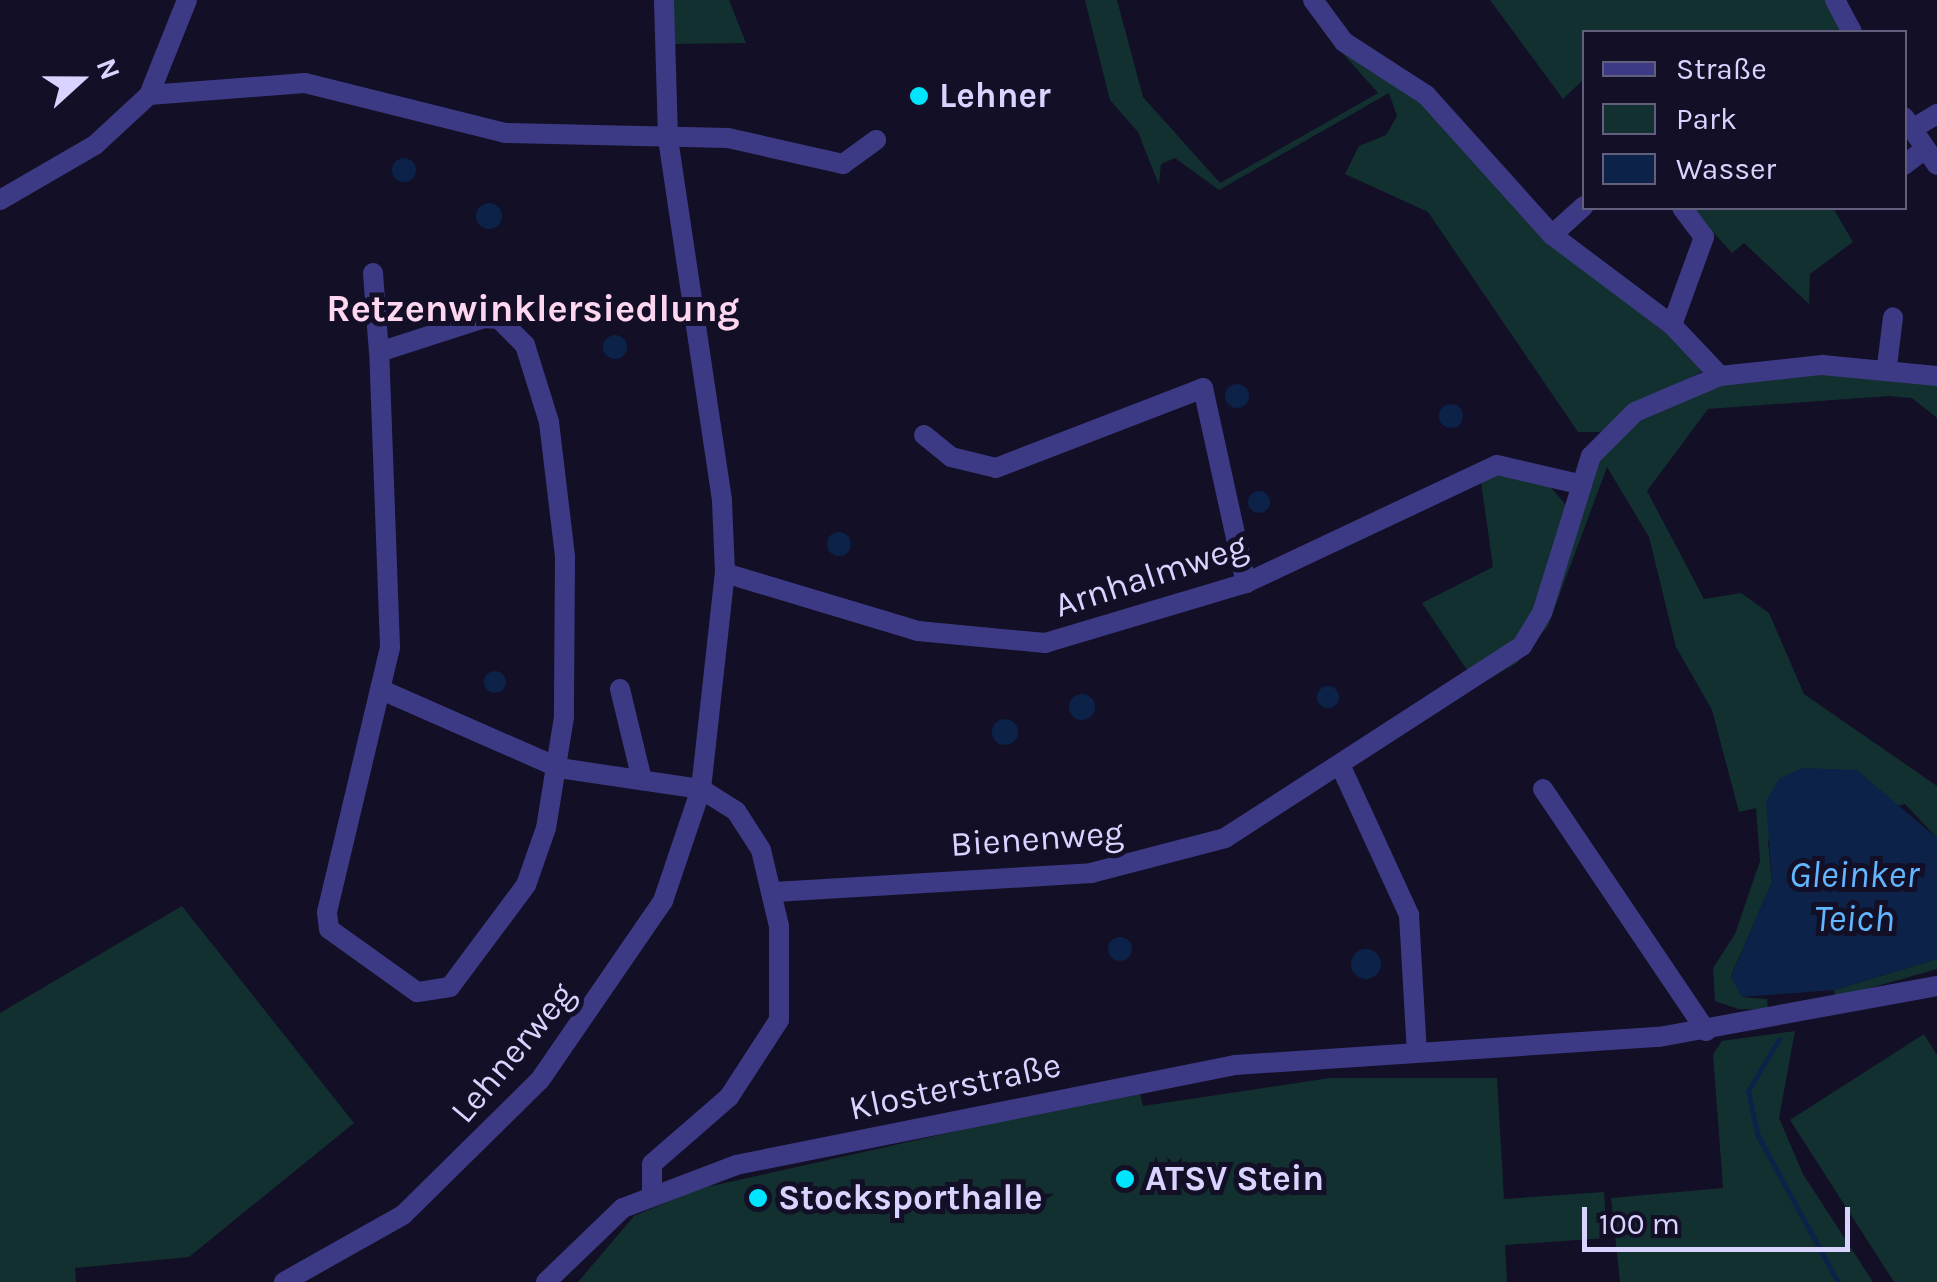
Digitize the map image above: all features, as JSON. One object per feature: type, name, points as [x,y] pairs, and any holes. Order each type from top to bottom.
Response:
[{"type":"street","points":[[0,200],[95,146],[150,95],[187,0]]},
{"type":"street","points":[[664,0],[668,137],[714,413],[725,573],[701,789]]},
{"type":"street","points":[[1313,0],[1344,42],[1426,95],[1552,235],[1672,325],[1720,376]]},
{"type":"street","points":[[1834,0],[1851,30]]},
{"type":"street","points":[[150,95],[351,88],[505,133],[668,137],[792,146],[843,164],[876,140]]},
{"type":"street","points":[[1907,164],[1931,157],[1908,123],[1937,114]]},
{"type":"street","points":[[1552,235],[1582,208]]},
{"type":"street","points":[[1672,325],[1704,236],[1684,210]]},
{"type":"street","points":[[373,273],[391,571],[384,691],[352,798],[329,929],[417,992],[450,987],[526,885],[559,768],[562,521],[549,422],[525,345],[499,319],[484,318],[379,352]]},
{"type":"street","points":[[1887,366],[1893,316]]},
{"type":"street","name":"Bienenweg","points":[[774,892],[1119,869],[1225,838],[1342,769],[1522,646],[1542,613],[1579,484],[1618,424],[1659,397],[1720,376],[1887,366],[1937,376]]},
{"type":"street","points":[[924,436],[951,457],[996,468],[1204,388],[1246,583]]},
{"type":"street","name":"Arnhalmweg","points":[[725,573],[918,631],[994,643],[1045,643],[1246,583],[1497,464],[1579,484]]},
{"type":"street","points":[[620,689],[642,780]]},
{"type":"street","points":[[384,691],[559,768],[701,789],[750,830],[774,892],[779,1020],[729,1097],[652,1164],[652,1191]]},
{"type":"street","points":[[1342,769],[1409,915],[1416,1052]]},
{"type":"street","name":"Lehnerweg","points":[[284,1282],[403,1216],[540,1080],[663,901],[701,789]]},
{"type":"street","points":[[1544,790],[1706,1032]]},
{"type":"street","name":"Klosterstraße","points":[[546,1282],[596,1225],[652,1191],[736,1165],[1202,1070],[1706,1032],[1937,986]]},
{"type":"green space","points":[[673,0],[729,0],[746,43],[673,44]]},
{"type":"green space","points":[[1085,0],[1117,0],[1143,97],[1220,183],[1378,93],[1338,48],[1411,88],[1536,231],[1705,364],[1701,372],[1600,432],[1578,432],[1428,212],[1345,174],[1359,146],[1386,135],[1397,116],[1389,93],[1219,190],[1175,158],[1161,164],[1159,185],[1138,132],[1110,100]]},
{"type":"green space","points":[[1490,0],[1828,0],[1845,30],[1582,30],[1582,81],[1563,99]]},
{"type":"green space","points":[[1693,210],[1834,210],[1853,242],[1810,274],[1809,304],[1744,243],[1732,253]]},
{"type":"green space","points":[[1827,372],[1937,384],[1937,418],[1912,398],[1889,396],[1708,409],[1647,491],[1704,599],[1741,593],[1769,613],[1804,694],[1937,786],[1937,838],[1905,804],[1768,841],[1772,882],[1731,976],[1742,997],[1767,999],[1768,1010],[1738,1009],[1715,1001],[1713,968],[1735,934],[1760,861],[1756,808],[1739,812],[1712,710],[1676,647],[1649,537],[1607,467],[1548,626],[1517,663],[1478,685],[1520,655],[1593,466],[1643,415],[1706,386]]},
{"type":"green space","points":[[1505,471],[1547,483],[1566,505],[1527,630],[1469,673],[1422,603],[1493,567],[1481,482]]},
{"type":"green space","points":[[182,906],[354,1123],[189,1257],[75,1268],[76,1282],[0,1282],[0,1013]]},
{"type":"green space","points":[[1937,959],[1937,969],[1835,998],[1834,990]]},
{"type":"green space","points":[[1795,1031],[1779,1118],[1803,1174],[1873,1282],[1620,1282],[1611,1198],[1723,1188],[1713,1054],[1722,1041]]},
{"type":"green space","points":[[1924,1034],[1937,1055],[1937,1282],[1894,1282],[1790,1120]]},
{"type":"green space","name":"ATSV Stein","points":[[1330,1078],[1497,1078],[1504,1199],[1604,1192],[1607,1238],[1505,1245],[1507,1282],[578,1282],[634,1216],[698,1189],[1139,1090],[1143,1106]]},
{"type":"water","points":[[404,158],[416,170],[404,182],[392,170]]},
{"type":"water","points":[[489,203],[498,207],[502,216],[498,225],[489,229],[480,225],[476,216],[480,207]]},
{"type":"water","points":[[615,335],[627,347],[615,359],[603,347]]},
{"type":"water","points":[[1237,384],[1246,387],[1246,405],[1237,408],[1228,405],[1225,396],[1228,387]]},
{"type":"water","points":[[1451,404],[1460,407],[1460,425],[1451,428],[1442,425],[1439,416],[1442,407]]},
{"type":"water","points":[[1259,491],[1267,494],[1267,510],[1259,513],[1251,510],[1248,502],[1251,494]]},
{"type":"water","points":[[839,532],[851,544],[839,556],[827,544]]},
{"type":"water","points":[[495,671],[503,674],[503,690],[495,693],[487,690],[484,682],[487,674]]},
{"type":"water","points":[[1328,686],[1336,689],[1336,705],[1328,708],[1320,705],[1317,697],[1320,689]]},
{"type":"water","points":[[1082,694],[1091,698],[1095,707],[1091,716],[1082,720],[1073,716],[1069,707],[1073,698]]},
{"type":"water","points":[[1005,719],[1014,723],[1018,732],[1014,741],[1005,745],[996,741],[992,732],[996,723]]},
{"type":"water","name":"Gleinker Teich","points":[[1802,768],[1857,770],[1937,838],[1937,959],[1834,990],[1742,997],[1731,977],[1772,882],[1766,801],[1779,779]]},
{"type":"water","points":[[1120,937],[1132,949],[1120,961],[1108,949]]},
{"type":"water","points":[[1366,949],[1380,958],[1381,964],[1372,978],[1366,979],[1352,970],[1351,964],[1360,950]]},
{"type":"waterway","points":[[1779,1039],[1748,1091],[1758,1136],[1838,1282]]},
{"type":"place","name":"Lehner","points":[[919,96]]},
{"type":"place","name":"ATSV Stein","points":[[1125,1179]]},
{"type":"place","name":"Stocksporthalle","points":[[758,1198]]},
{"type":"district","name":"Retzenwinklersiedlung","points":[[533,309]]}]
